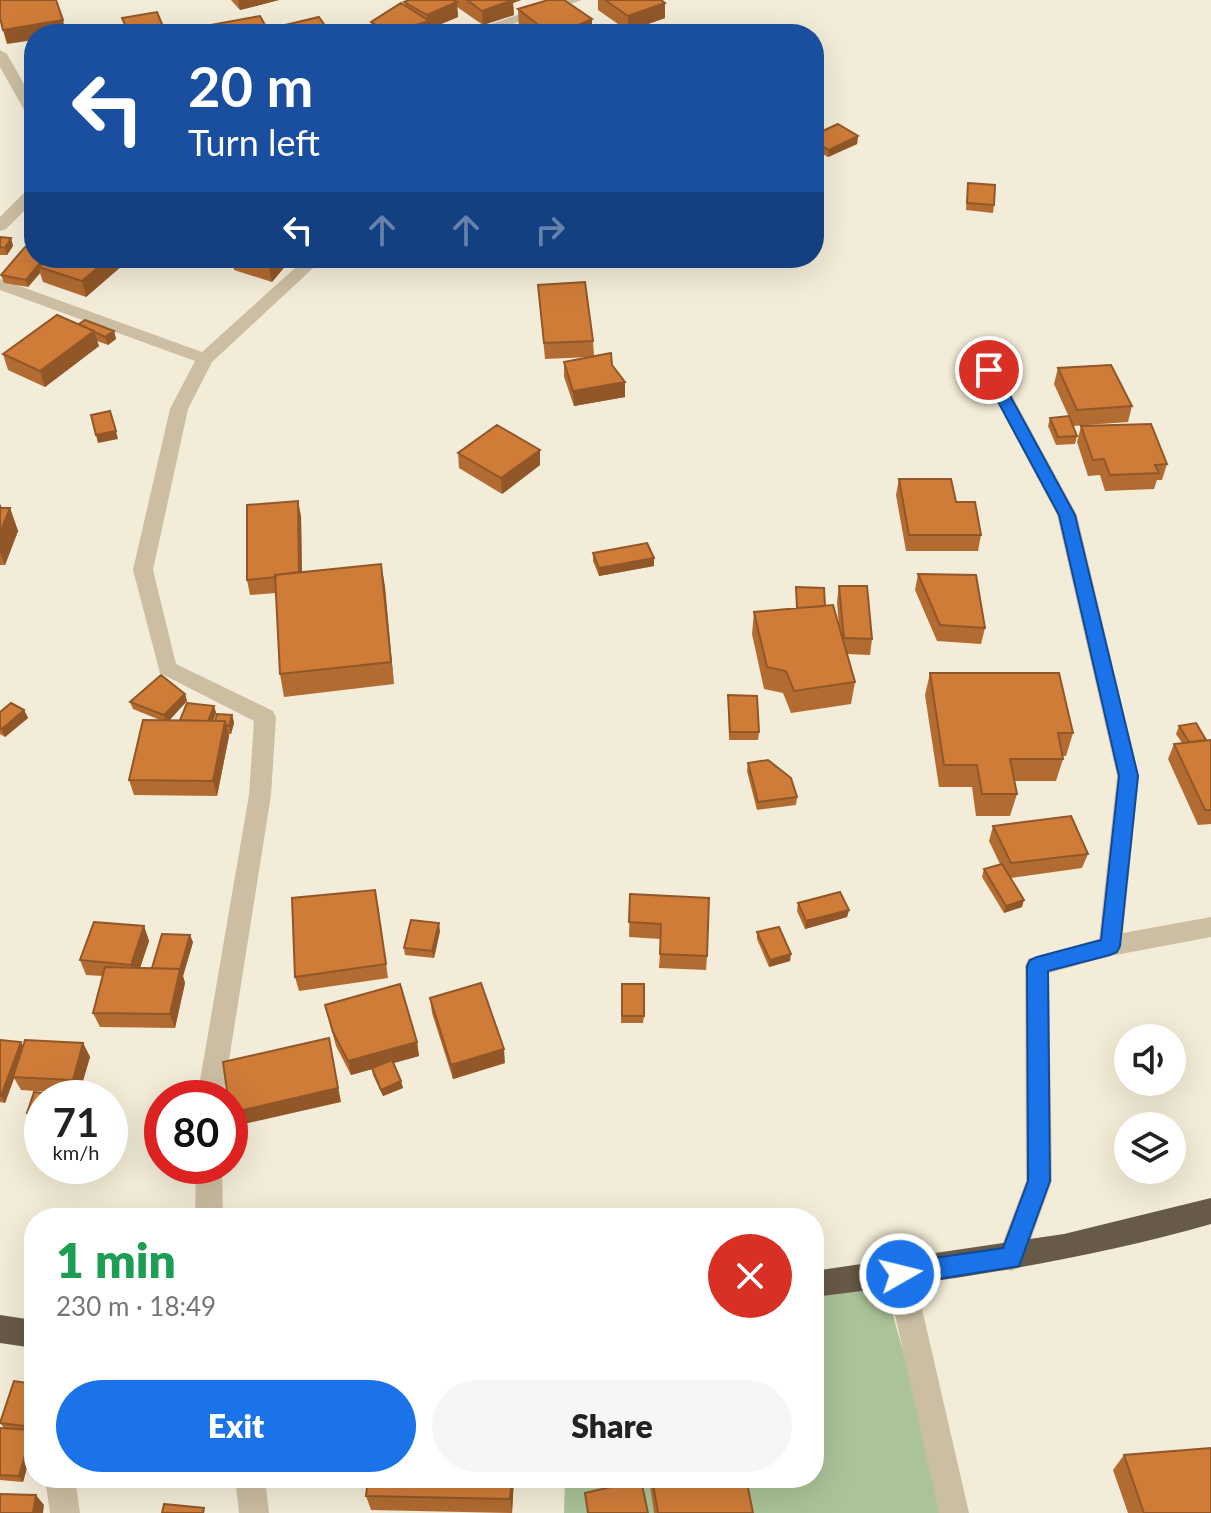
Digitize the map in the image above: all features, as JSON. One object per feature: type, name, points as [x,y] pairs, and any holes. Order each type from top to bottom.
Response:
[{"type":"highway","points":[[824,1283],[1011,1258],[1148,1231],[1211,1211]]},
{"type":"highway","points":[[0,1329],[24,1333]]},
{"type":"street","points":[[500,24],[575,0]]},
{"type":"street","points":[[0,54],[24,97]]},
{"type":"street","points":[[0,226],[24,202]]},
{"type":"street","points":[[213,1080],[260,795],[265,717],[167,668],[143,570],[179,409],[205,359],[305,268]]},
{"type":"street","points":[[0,284],[205,359]]},
{"type":"street","points":[[989,370],[1067,515],[1128,776],[1110,946]]},
{"type":"street","points":[[1011,1258],[1039,1181],[1037,966],[1110,946],[1211,927]]},
{"type":"street","points":[[209,1184],[209,1208]]},
{"type":"street","points":[[900,1274],[954,1513]]},
{"type":"street","points":[[61,1488],[65,1513]]},
{"type":"street","points":[[251,1488],[254,1513]]},
{"type":"green space","points":[[882,1277],[949,1513],[564,1513],[565,1488],[824,1488],[824,1283]]},
{"type":"building","points":[[0,0],[56,0],[63,20],[24,24],[24,26],[3,30]]},
{"type":"building","points":[[467,0],[513,0],[482,11]]},
{"type":"building","points":[[548,0],[564,0],[592,19],[580,24],[537,24],[518,9]]},
{"type":"building","points":[[605,0],[661,0],[665,3],[628,16]]},
{"type":"building","points":[[404,2],[457,2],[427,15]]},
{"type":"building","points":[[401,3],[429,21],[419,24],[371,22]]},
{"type":"building","points":[[157,12],[162,24],[125,24],[122,18]]},
{"type":"building","points":[[260,16],[264,24],[216,24]]},
{"type":"building","points":[[319,17],[324,24],[290,24]]},
{"type":"building","points":[[838,124],[858,136],[829,150],[824,147],[824,130]]},
{"type":"building","points":[[968,183],[995,185],[994,205],[967,203]]},
{"type":"building","points":[[0,237],[11,238],[5,248],[0,247]]},
{"type":"building","points":[[24,248],[24,268],[36,268],[26,280],[1,275]]},
{"type":"building","points":[[42,268],[97,268],[82,281]]},
{"type":"building","points":[[585,282],[593,341],[544,343],[538,285]]},
{"type":"building","points":[[57,315],[94,331],[40,371],[3,354]]},
{"type":"building","points":[[85,320],[114,331],[105,337],[79,324]]},
{"type":"building","points":[[611,353],[612,365],[625,382],[573,391],[564,362]]},
{"type":"building","points":[[1111,365],[1132,406],[1077,410],[1058,368]]},
{"type":"building","points":[[110,411],[116,431],[96,435],[91,415]]},
{"type":"building","points":[[1069,416],[1077,436],[1058,437],[1050,418]]},
{"type":"building","points":[[1151,424],[1167,464],[1155,465],[1159,473],[1110,475],[1104,459],[1093,460],[1081,426]]},
{"type":"building","points":[[497,425],[540,450],[501,478],[458,453]]},
{"type":"building","points":[[899,479],[951,479],[956,502],[975,502],[981,535],[909,535]]},
{"type":"building","points":[[298,501],[299,572],[247,580],[247,505]]},
{"type":"building","points":[[0,508],[10,508],[0,533]]},
{"type":"building","points":[[647,543],[654,558],[599,568],[593,553]]},
{"type":"building","points":[[381,564],[391,662],[280,674],[275,575]]},
{"type":"building","points":[[918,574],[976,575],[985,628],[940,625]]},
{"type":"building","points":[[839,586],[867,586],[872,639],[844,638]]},
{"type":"building","points":[[796,587],[824,588],[825,606],[797,608]]},
{"type":"building","points":[[833,605],[855,682],[794,691],[786,671],[767,667],[754,612]]},
{"type":"building","points":[[930,673],[1059,673],[1073,733],[1058,733],[1063,759],[1010,759],[1017,794],[982,794],[977,765],[944,765]]},
{"type":"building","points":[[161,675],[185,694],[164,715],[130,702]]},
{"type":"building","points":[[728,695],[757,696],[759,732],[730,732]]},
{"type":"building","points":[[11,703],[24,710],[2,729],[0,712]]},
{"type":"building","points":[[187,703],[214,706],[208,721],[180,720]]},
{"type":"building","points":[[217,714],[232,715],[229,726],[225,721],[215,721]]},
{"type":"building","points":[[143,720],[225,721],[213,781],[129,780]]},
{"type":"building","points":[[1196,723],[1206,740],[1189,742],[1179,726]]},
{"type":"building","points":[[1211,740],[1211,810],[1205,810],[1174,744]]},
{"type":"building","points":[[768,760],[791,778],[797,797],[758,802],[748,763]]},
{"type":"building","points":[[1071,816],[1088,854],[1011,863],[993,826]]},
{"type":"building","points":[[1002,864],[1024,900],[1006,906],[984,869]]},
{"type":"building","points":[[375,890],[386,964],[295,977],[292,898]]},
{"type":"building","points":[[840,892],[849,910],[806,921],[798,903]]},
{"type":"building","points":[[630,894],[709,898],[707,956],[660,954],[661,924],[629,922]]},
{"type":"building","points":[[411,920],[439,923],[432,951],[404,948]]},
{"type":"building","points":[[94,922],[144,926],[131,965],[80,960]]},
{"type":"building","points":[[779,927],[791,954],[770,960],[757,932]]},
{"type":"building","points":[[162,934],[190,935],[179,973],[180,969],[152,968]]},
{"type":"building","points":[[105,967],[180,969],[170,1014],[93,1013]]},
{"type":"building","points":[[481,983],[504,1049],[451,1065],[430,998]]},
{"type":"building","points":[[400,984],[417,1042],[348,1061],[333,1032],[325,1005]]},
{"type":"building","points":[[622,984],[644,984],[644,1016],[622,1016]]},
{"type":"building","points":[[329,1038],[338,1088],[248,1109],[248,1080],[226,1080],[223,1062]]},
{"type":"building","points":[[0,1040],[21,1042],[1,1096],[0,1096]]},
{"type":"building","points":[[25,1040],[83,1043],[73,1080],[13,1077]]},
{"type":"building","points":[[392,1060],[401,1081],[381,1090],[372,1068]]},
{"type":"building","points":[[14,1381],[24,1382],[24,1426],[0,1423]]},
{"type":"building","points":[[0,1428],[24,1430],[24,1458],[19,1476],[0,1475]]},
{"type":"building","points":[[1211,1448],[1211,1513],[1144,1513],[1124,1455]]},
{"type":"building","points":[[367,1488],[511,1488],[510,1499],[366,1496]]},
{"type":"building","points":[[607,1488],[643,1488],[648,1513],[588,1513],[585,1493]]},
{"type":"building","points":[[654,1488],[748,1488],[753,1513],[658,1513]]},
{"type":"building","points":[[0,1494],[36,1495],[33,1513],[0,1513]]},
{"type":"building","points":[[164,1504],[204,1508],[203,1513],[162,1513]]},
{"type":"route","points":[[900,1274],[1011,1258],[1039,1181],[1037,966],[1110,946],[1128,776],[1067,515],[989,370]]}]
